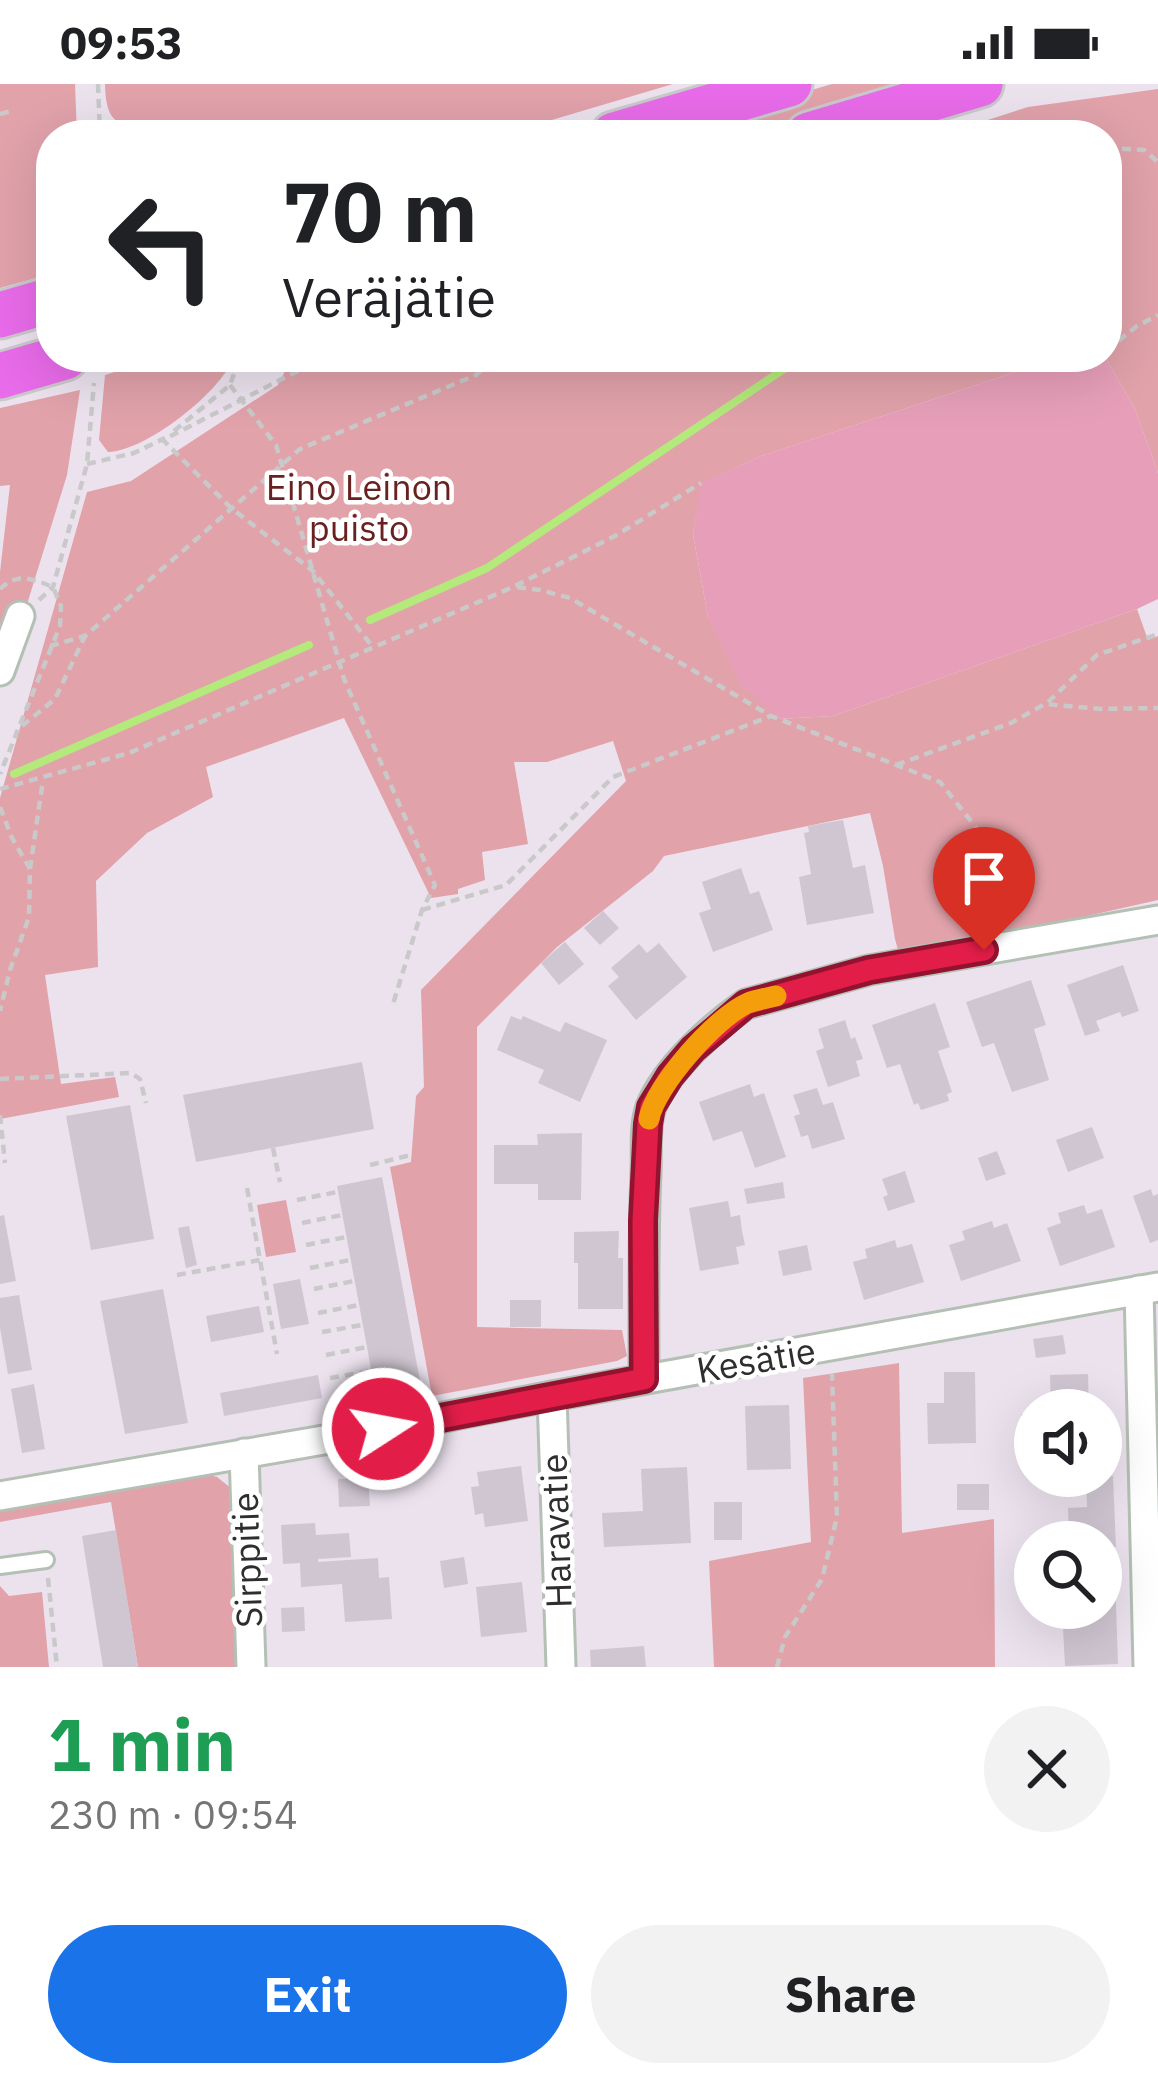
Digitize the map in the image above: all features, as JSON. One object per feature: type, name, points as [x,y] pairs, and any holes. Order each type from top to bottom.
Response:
[{"type":"main road","points":[[665,120],[789,84]]},
{"type":"main road","points":[[859,120],[980,84]]},
{"type":"main road","points":[[0,314],[36,304]]},
{"type":"main road","points":[[0,376],[53,372]]},
{"type":"street","points":[[1,667],[20,616]]},
{"type":"street","points":[[644,1379],[648,1124],[651,1107],[693,1049],[746,1004],[869,970],[1158,920]]},
{"type":"street","points":[[1148,1667],[1149,1288]]},
{"type":"street","name":"Kesätie","points":[[0,1496],[1149,1288]]},
{"type":"street","name":"Haravatie","points":[[552,1396],[561,1667]]},
{"type":"street","name":"Sirppitie","points":[[244,1454],[251,1667]]},
{"type":"lane","points":[[0,1566],[46,1560]]},
{"type":"path","points":[[98,84],[100,120]]},
{"type":"path","points":[[0,114],[11,111]]},
{"type":"path","points":[[1122,149],[1144,150],[1158,162]]},
{"type":"path","points":[[1122,338],[1158,315]]},
{"type":"path","points":[[20,616],[53,587],[86,464],[80,372]]},
{"type":"path","points":[[163,440],[230,386],[235,372]]},
{"type":"path","points":[[86,464],[134,453],[296,372]]},
{"type":"path","points":[[17,730],[55,699],[85,636],[300,449],[479,372]]},
{"type":"path","points":[[230,386],[275,445],[344,679],[435,885],[422,910],[393,1004]]},
{"type":"path","points":[[163,440],[231,508],[313,572],[372,646]]},
{"type":"path","points":[[0,789],[129,753],[513,587],[616,536],[701,483]]},
{"type":"path","points":[[0,589],[20,577],[32,578],[53,587],[61,606],[60,626],[0,774]]},
{"type":"path","points":[[513,587],[570,598],[775,717],[940,782],[1000,858],[1029,941]]},
{"type":"path","points":[[896,765],[1011,722],[1046,704],[1097,655],[1158,634]]},
{"type":"path","points":[[50,646],[85,636]]},
{"type":"path","points":[[1046,704],[1158,708]]},
{"type":"path","points":[[422,910],[506,884],[613,777],[775,717]]},
{"type":"path","points":[[0,1011],[29,916],[30,869],[43,777]]},
{"type":"path","points":[[0,807],[30,869]]},
{"type":"path","points":[[0,1079],[131,1072],[140,1079],[146,1103]]},
{"type":"path","points":[[0,1115],[5,1163]]},
{"type":"path","points":[[273,1148],[280,1182]]},
{"type":"path","points":[[370,1166],[412,1155]]},
{"type":"path","points":[[247,1188],[277,1354]]},
{"type":"path","points":[[298,1200],[338,1192]]},
{"type":"path","points":[[302,1223],[342,1215]]},
{"type":"path","points":[[306,1245],[346,1237]]},
{"type":"path","points":[[178,1274],[260,1260]]},
{"type":"path","points":[[310,1268],[350,1260]]},
{"type":"path","points":[[314,1289],[354,1281]]},
{"type":"path","points":[[318,1312],[359,1305]]},
{"type":"path","points":[[322,1332],[362,1325]]},
{"type":"path","points":[[326,1355],[367,1347]]},
{"type":"path","points":[[777,1667],[785,1637],[822,1579],[837,1517],[829,1347]]},
{"type":"path","points":[[330,1378],[371,1371]]},
{"type":"path","points":[[46,1560],[57,1667]]},
{"type":"green space","points":[[0,84],[75,84],[76,120],[36,120],[36,278],[0,288]]},
{"type":"green space","points":[[105,84],[673,84],[552,120],[116,120],[106,101]]},
{"type":"green space","points":[[832,84],[927,84],[804,120],[709,120]]},
{"type":"green space","points":[[1158,89],[1158,473],[1135,409],[1114,372],[1122,372],[1122,120],[988,120],[1028,107]]},
{"type":"green space","points":[[225,372],[198,402],[161,431],[108,452],[99,440],[105,375]]},
{"type":"green space","name":"Eino Leinon puisto","points":[[284,372],[1016,372],[761,456],[702,483],[693,534],[708,617],[778,719],[833,716],[1137,609],[1148,640],[1158,636],[1158,900],[906,957],[895,939],[870,813],[664,856],[653,871],[557,947],[477,1027],[477,1327],[622,1330],[627,1356],[617,1361],[432,1396],[390,1167],[411,1162],[416,1096],[424,1087],[421,990],[626,781],[613,741],[547,762],[514,762],[528,844],[482,852],[485,880],[458,889],[458,894],[431,898],[344,718],[206,767],[213,797],[147,833],[96,881],[98,967],[45,975],[61,1084],[115,1077],[119,1097],[0,1119],[0,798],[87,492],[131,481],[278,385]]},
{"type":"green space","points":[[80,390],[67,475],[15,643],[0,636],[0,572],[10,485],[0,486],[0,408]]},
{"type":"green space","points":[[286,1200],[296,1252],[266,1257],[257,1205]]},
{"type":"green space","points":[[899,1363],[902,1533],[994,1519],[995,1667],[714,1667],[709,1561],[811,1542],[803,1378]]},
{"type":"green space","points":[[209,1475],[232,1489],[241,1667],[138,1667],[111,1502],[0,1522],[0,1510]]},
{"type":"green space","points":[[0,1586],[9,1596],[42,1592],[49,1667],[0,1667]]},
{"type":"shaded area","points":[[1016,372],[1114,372],[1135,409],[1158,473],[1158,599],[833,716],[778,719],[740,684],[708,617],[693,534],[701,483],[761,456]]},
{"type":"building","points":[[843,820],[853,868],[865,865],[874,913],[807,925],[799,877],[811,874],[804,833],[809,832],[808,826]]},
{"type":"building","points":[[741,868],[750,894],[759,891],[773,930],[713,952],[699,913],[711,909],[702,882]]},
{"type":"building","points":[[603,911],[619,928],[600,945],[584,928]]},
{"type":"building","points":[[565,942],[584,964],[559,985],[541,963]]},
{"type":"building","points":[[659,943],[687,977],[636,1020],[608,986],[619,977],[611,968],[639,944],[647,953]]},
{"type":"building","points":[[1123,965],[1139,1011],[1096,1021],[1100,1031],[1085,1036],[1067,985]]},
{"type":"building","points":[[1031,980],[1046,1025],[1034,1029],[1049,1080],[1012,1092],[994,1043],[982,1047],[966,1002]]},
{"type":"building","points":[[935,1003],[950,1047],[938,1051],[952,1092],[947,1094],[949,1101],[921,1110],[918,1103],[914,1105],[900,1064],[887,1068],[872,1025]]},
{"type":"building","points":[[511,1016],[521,1020],[523,1016],[560,1032],[565,1022],[607,1040],[580,1102],[538,1083],[544,1070],[497,1050]]},
{"type":"building","points":[[845,1020],[863,1059],[856,1061],[860,1076],[828,1087],[816,1051],[824,1048],[818,1029]]},
{"type":"building","points":[[362,1062],[374,1129],[196,1162],[183,1095]]},
{"type":"building","points":[[750,1084],[754,1097],[764,1093],[786,1157],[755,1168],[742,1131],[713,1141],[699,1102]]},
{"type":"building","points":[[817,1088],[823,1105],[833,1102],[845,1139],[812,1149],[808,1135],[801,1137],[793,1095]]},
{"type":"building","points":[[130,1105],[154,1239],[91,1250],[66,1116]]},
{"type":"building","points":[[1092,1127],[1104,1158],[1068,1172],[1056,1140]]},
{"type":"building","points":[[582,1133],[581,1200],[538,1200],[538,1184],[494,1184],[494,1145],[538,1145],[537,1134]]},
{"type":"building","points":[[997,1151],[1006,1174],[986,1181],[978,1158]]},
{"type":"building","points":[[905,1171],[915,1202],[888,1211],[882,1179]]},
{"type":"building","points":[[382,1177],[420,1381],[375,1390],[337,1186]]},
{"type":"building","points":[[783,1182],[785,1198],[747,1204],[744,1189]]},
{"type":"building","points":[[1151,1189],[1153,1196],[1158,1194],[1158,1240],[1150,1243],[1133,1196]]},
{"type":"building","points":[[728,1201],[731,1217],[740,1215],[745,1245],[736,1247],[739,1264],[700,1271],[689,1208]]},
{"type":"building","points":[[1084,1205],[1087,1214],[1102,1209],[1115,1247],[1060,1266],[1047,1228],[1061,1223],[1058,1213]]},
{"type":"building","points":[[4,1215],[16,1281],[0,1284],[0,1216]]},
{"type":"building","points":[[992,1221],[994,1228],[1007,1223],[1021,1261],[961,1281],[949,1245],[965,1240],[962,1231]]},
{"type":"building","points":[[189,1226],[197,1265],[186,1268],[178,1228]]},
{"type":"building","points":[[619,1231],[623,1309],[578,1309],[574,1232]]},
{"type":"building","points":[[895,1240],[897,1248],[912,1244],[924,1282],[864,1300],[853,1262],[867,1258],[865,1249]]},
{"type":"building","points":[[807,1245],[812,1270],[783,1276],[778,1251]]},
{"type":"building","points":[[300,1279],[309,1324],[281,1329],[273,1284]]},
{"type":"building","points":[[163,1289],[188,1423],[125,1434],[100,1301]]},
{"type":"building","points":[[19,1295],[32,1370],[8,1374],[0,1298]]},
{"type":"building","points":[[510,1300],[541,1300],[541,1327],[510,1327]]},
{"type":"building","points":[[259,1306],[264,1332],[211,1342],[206,1316]]},
{"type":"building","points":[[1063,1335],[1066,1354],[1036,1358],[1033,1339]]},
{"type":"building","points":[[944,1372],[975,1372],[976,1443],[928,1444],[927,1403],[944,1403]]},
{"type":"building","points":[[1088,1374],[1088,1389],[1050,1389],[1050,1375]]},
{"type":"building","points":[[318,1375],[322,1398],[224,1416],[220,1393]]},
{"type":"building","points":[[34,1384],[45,1449],[22,1453],[11,1389]]},
{"type":"building","points":[[789,1405],[791,1469],[747,1470],[745,1406]]},
{"type":"building","points":[[521,1466],[528,1521],[485,1527],[483,1513],[475,1515],[471,1487],[479,1486],[477,1472]]},
{"type":"building","points":[[687,1467],[691,1543],[604,1547],[602,1513],[643,1511],[641,1469]]},
{"type":"building","points":[[368,1478],[370,1506],[339,1507],[338,1479]]},
{"type":"building","points":[[957,1484],[989,1484],[989,1510],[957,1510]]},
{"type":"building","points":[[1087,1497],[1114,1497],[1115,1521],[1068,1521],[1068,1508],[1087,1507]]},
{"type":"building","points":[[714,1502],[742,1502],[742,1540],[714,1540]]},
{"type":"building","points":[[315,1523],[316,1535],[349,1533],[351,1557],[318,1562],[378,1558],[379,1578],[389,1577],[392,1619],[345,1622],[342,1584],[301,1587],[300,1563],[283,1564],[281,1525]]},
{"type":"building","points":[[116,1530],[138,1667],[103,1667],[82,1536]]},
{"type":"building","points":[[464,1557],[468,1584],[444,1588],[440,1561]]},
{"type":"building","points":[[522,1582],[527,1632],[481,1637],[476,1587]]},
{"type":"building","points":[[304,1607],[305,1631],[282,1632],[281,1608]]},
{"type":"building","points":[[1063,1629],[1117,1629],[1118,1664],[1065,1666]]},
{"type":"building","points":[[644,1646],[646,1667],[591,1667],[590,1650]]},
{"type":"waterway","points":[[370,620],[487,568],[780,372]]},
{"type":"waterway","points":[[14,774],[309,645]]},
{"type":"slow traffic","points":[[649,1119],[670,1076],[693,1049],[746,1004],[776,996]]},
{"type":"route","points":[[383,1429],[644,1379],[648,1124],[651,1107],[670,1076],[693,1049],[746,1004],[869,970],[984,950]]}]
